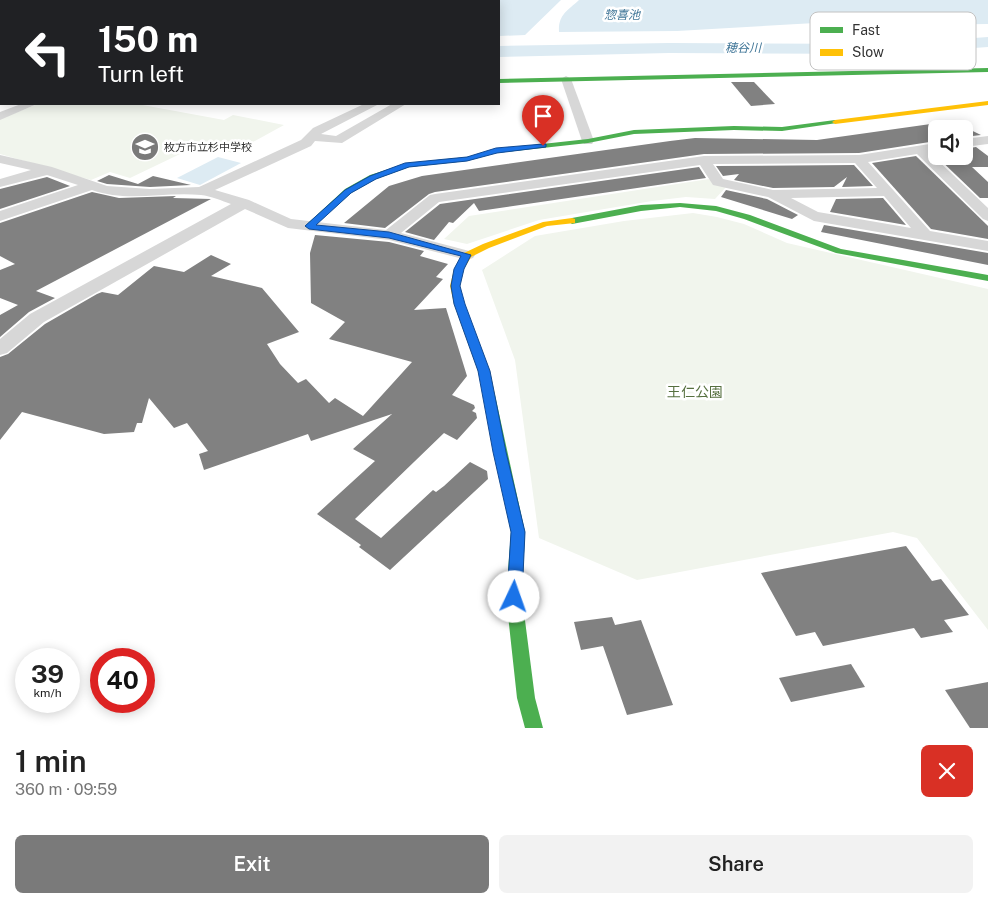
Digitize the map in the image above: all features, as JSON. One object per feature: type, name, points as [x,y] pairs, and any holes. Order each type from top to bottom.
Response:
[{"type":"main road","points":[[125,0],[146,0]]},
{"type":"main road","points":[[265,0],[280,0]]},
{"type":"main road","points":[[500,81],[988,70]]},
{"type":"main road","points":[[309,226],[348,191],[373,177],[408,165],[467,159],[496,150],[588,141],[634,132],[734,128],[782,129],[988,103]]},
{"type":"main road","points":[[534,728],[526,698],[514,597],[518,532],[499,452],[484,371],[460,304],[456,286],[459,269],[467,255],[508,237],[546,224],[589,219],[641,208],[680,205],[716,209],[840,251],[988,278]]},
{"type":"street","points":[[566,79],[588,141]]},
{"type":"street","points":[[0,116],[28,105]]},
{"type":"street","points":[[202,191],[306,143],[317,131],[372,105]]},
{"type":"street","points":[[311,137],[338,140],[398,105]]},
{"type":"street","points":[[389,235],[435,198],[704,160],[859,159],[928,148]]},
{"type":"street","points":[[920,150],[988,216]]},
{"type":"street","points":[[0,159],[47,170],[104,190],[150,193],[202,191],[244,202],[288,223],[389,235],[467,255]]},
{"type":"street","points":[[859,159],[926,236]]},
{"type":"street","points":[[704,160],[718,182],[773,194],[889,192]]},
{"type":"street","points":[[0,183],[47,170]]},
{"type":"street","points":[[0,216],[93,185]]},
{"type":"street","points":[[773,194],[814,216],[988,246]]},
{"type":"street","points":[[0,349],[37,318],[244,202]]},
{"type":"street","points":[[791,233],[814,216]]},
{"type":"green space","name":"枚方市立杉中学校","points":[[35,105],[142,105],[224,120],[233,115],[284,125],[233,153],[201,144],[130,178],[110,172],[91,180],[0,154],[0,119]]},
{"type":"green space","points":[[709,179],[727,186],[715,199],[686,197],[652,201],[539,220],[467,244],[444,239],[469,216]]},
{"type":"green space","name":"王仁公園","points":[[693,213],[744,224],[787,243],[988,289],[988,630],[917,538],[893,532],[637,580],[539,538],[515,360],[482,270],[535,236],[624,221]]},
{"type":"water","points":[[500,0],[561,0],[525,35],[500,36]]},
{"type":"water","name":"惣喜池","points":[[579,0],[988,0],[988,24],[976,24],[976,12],[810,12],[810,23],[677,31],[559,32],[560,21],[567,10]]},
{"type":"water","points":[[218,157],[241,163],[200,185],[177,178]]},
{"type":"building","points":[[731,82],[754,82],[775,104],[751,106]]},
{"type":"building","points":[[928,124],[928,142],[859,153],[704,154],[435,192],[429,194],[385,228],[344,223],[389,186],[422,176],[695,138],[817,140]]},
{"type":"building","points":[[973,131],[981,135],[973,136]]},
{"type":"building","points":[[976,147],[988,156],[988,167],[972,167],[988,182],[988,198],[980,198],[945,165],[973,165],[973,148]]},
{"type":"building","points":[[916,156],[988,226],[988,239],[931,229],[872,163]]},
{"type":"building","points":[[854,165],[873,186],[842,187],[847,177],[834,187],[773,188],[734,180],[739,174],[723,176],[716,166]]},
{"type":"building","points":[[699,167],[706,178],[479,211],[474,203],[453,223],[449,222],[434,240],[405,232],[440,204]]},
{"type":"building","points":[[109,175],[138,184],[153,176],[191,185],[150,187],[107,184],[97,181]]},
{"type":"building","points":[[47,177],[70,186],[0,209],[0,189]]},
{"type":"building","points":[[726,190],[767,199],[798,215],[792,219],[721,197]]},
{"type":"building","points":[[92,192],[119,198],[176,196],[173,198],[211,199],[36,291],[55,298],[29,312],[0,337],[0,315],[18,305],[0,298],[0,270],[15,264],[0,256],[0,223]]},
{"type":"building","points":[[883,198],[906,225],[830,212],[836,199]]},
{"type":"building","points":[[824,225],[988,253],[988,265],[821,232]]},
{"type":"building","points":[[315,235],[389,242],[424,251],[420,256],[448,264],[436,277],[443,279],[414,310],[446,308],[467,376],[452,395],[474,405],[475,408],[472,411],[476,413],[477,418],[457,440],[444,433],[355,519],[381,538],[433,490],[436,492],[444,486],[470,462],[487,471],[488,479],[390,570],[359,547],[361,545],[317,514],[375,461],[353,449],[392,414],[311,441],[308,434],[204,470],[199,454],[208,451],[187,423],[174,428],[149,398],[142,423],[137,423],[134,432],[104,434],[22,412],[0,440],[0,357],[8,354],[45,324],[97,294],[102,292],[118,295],[154,266],[184,272],[211,255],[231,264],[211,276],[262,288],[299,332],[267,344],[280,364],[298,383],[306,379],[329,403],[335,398],[363,416],[412,362],[329,339],[345,322],[311,303],[310,253]]},
{"type":"building","points":[[906,546],[932,581],[941,579],[969,615],[944,620],[953,632],[921,638],[914,628],[823,646],[815,632],[796,636],[761,573]]},
{"type":"building","points":[[612,617],[615,625],[641,620],[673,705],[627,715],[603,646],[581,650],[574,622]]},
{"type":"building","points":[[851,664],[865,687],[791,702],[779,678]]},
{"type":"building","points":[[988,682],[988,728],[970,728],[945,690]]},
{"type":"waterway","name":"穂谷川","points":[[976,43],[988,42]]},
{"type":"waterway","name":"穂谷川","points":[[500,52],[669,48],[810,49]]},
{"type":"traffic: fast","points":[[500,81],[988,70]]},
{"type":"traffic: fast","points":[[309,226],[348,191],[373,177],[408,165],[467,159],[496,151],[588,141],[634,132],[734,128],[782,129],[835,122]]},
{"type":"traffic: fast","points":[[572,221],[641,208],[680,205],[716,209],[747,217],[839,251],[988,278]]},
{"type":"traffic: fast","points":[[489,395],[518,532],[514,597],[526,698],[534,728]]},
{"type":"traffic: slow","points":[[835,122],[988,103]]},
{"type":"traffic: slow","points":[[489,395],[484,371],[459,304],[455,286],[459,269],[467,255],[486,246],[546,224],[572,221]]},
{"type":"place","name":"枚方市立杉中学校","points":[[145,147]]},
{"type":"route","points":[[514,597],[518,532],[499,452],[484,371],[460,304],[456,286],[459,269],[467,255],[389,235],[309,226],[348,191],[373,177],[408,165],[467,159],[496,150],[543,146]]}]
